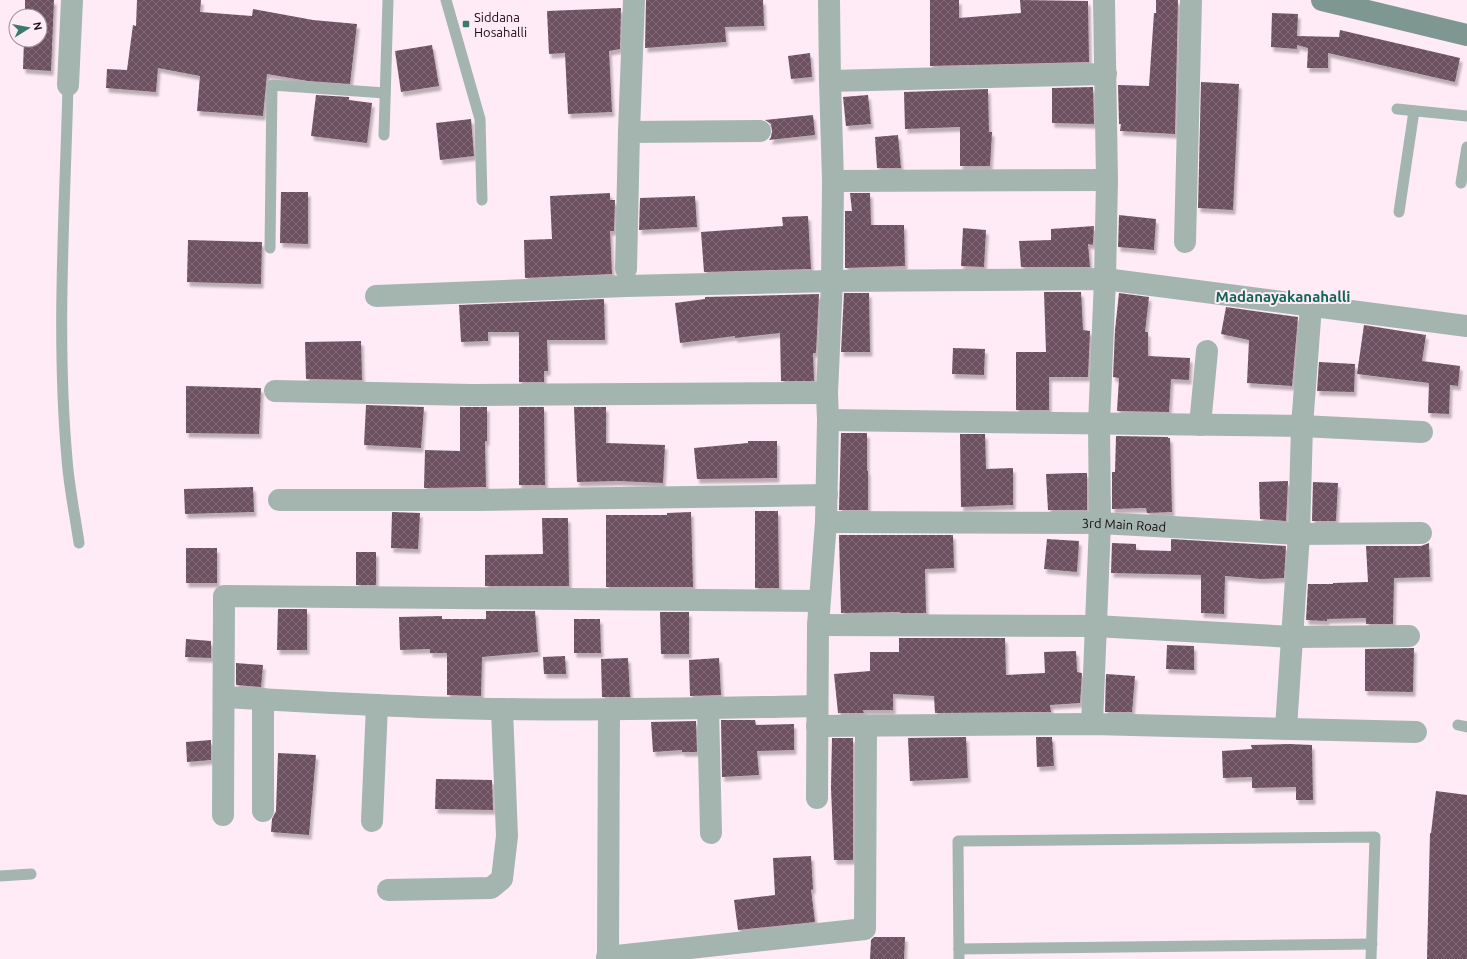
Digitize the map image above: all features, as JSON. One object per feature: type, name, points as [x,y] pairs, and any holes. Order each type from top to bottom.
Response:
[{"type":"main road","points":[[1322,0],[1467,35]]},
{"type":"street","points":[[68,85],[72,0]]},
{"type":"street","points":[[626,269],[634,0]]},
{"type":"street","points":[[817,798],[818,625],[826,522],[828,420],[827,393],[832,281],[833,181],[829,0]]},
{"type":"street","points":[[1092,724],[1100,524],[1099,424],[1105,279],[1107,180],[1104,0]]},
{"type":"street","points":[[1185,242],[1191,0]]},
{"type":"street","points":[[830,81],[1106,74]]},
{"type":"street","points":[[629,132],[760,131]]},
{"type":"street","points":[[833,181],[1107,180]]},
{"type":"street","points":[[376,296],[626,286],[832,281],[1105,279],[1467,326]]},
{"type":"street","points":[[1286,728],[1299,534],[1302,426],[1311,306]]},
{"type":"street","points":[[1200,425],[1207,351]]},
{"type":"street","points":[[275,391],[472,395],[827,393]]},
{"type":"street","points":[[828,420],[1302,426],[1422,432]]},
{"type":"street","points":[[279,500],[479,500],[827,496]]},
{"type":"street","name":"3rd Main Road","points":[[826,522],[1100,524],[1299,534],[1421,533]]},
{"type":"street","points":[[223,815],[224,596],[820,601]]},
{"type":"street","points":[[818,625],[1095,626],[1293,637],[1409,636]]},
{"type":"street","points":[[224,697],[377,706],[502,709],[609,710],[708,708],[817,716],[866,727],[1092,724],[1416,732]]},
{"type":"street","points":[[262,699],[263,811]]},
{"type":"street","points":[[372,821],[377,706]]},
{"type":"street","points":[[708,708],[711,833]]},
{"type":"street","points":[[388,890],[491,888],[502,879],[507,836],[502,709]]},
{"type":"street","points":[[609,710],[608,958],[865,929],[866,727]]},
{"type":"lane","points":[[384,135],[388,0]]},
{"type":"lane","points":[[446,0],[480,119],[482,200]]},
{"type":"lane","points":[[68,85],[61,332],[67,461],[79,543]]},
{"type":"lane","points":[[270,248],[272,85],[385,92]]},
{"type":"lane","points":[[1396,109],[1467,116]]},
{"type":"lane","points":[[1399,212],[1414,111]]},
{"type":"lane","points":[[1461,183],[1467,147]]},
{"type":"lane","points":[[1371,959],[1372,944],[1375,837],[958,841],[959,954],[1372,944]]},
{"type":"lane","points":[[0,876],[31,874]]},
{"type":"building","points":[[25,0],[54,0],[51,71],[23,69],[24,48],[48,48],[48,8],[25,8]]},
{"type":"building","points":[[137,0],[201,0],[200,12],[252,16],[253,9],[313,20],[357,24],[350,84],[308,81],[267,74],[263,116],[197,111],[200,76],[158,68],[156,92],[106,88],[107,69],[127,70],[133,25],[136,26]]},
{"type":"building","points":[[646,0],[763,0],[764,26],[725,27],[726,42],[645,48]]},
{"type":"building","points":[[930,0],[959,0],[959,18],[1021,13],[1020,0],[1088,1],[1089,62],[930,66]]},
{"type":"building","points":[[1156,0],[1178,0],[1175,134],[1120,131],[1121,124],[1119,124],[1118,85],[1149,86]]},
{"type":"building","points":[[621,8],[620,49],[609,51],[612,112],[568,114],[565,53],[549,54],[547,11]]},
{"type":"building","points":[[1272,13],[1298,14],[1297,36],[1339,37],[1340,30],[1460,58],[1455,82],[1328,53],[1328,68],[1307,68],[1308,48],[1297,45],[1297,49],[1271,47]]},
{"type":"building","points":[[432,45],[439,86],[401,92],[395,51]]},
{"type":"building","points":[[810,53],[812,77],[791,79],[788,56]]},
{"type":"building","points":[[1201,82],[1239,84],[1233,210],[1198,208]]},
{"type":"building","points":[[1093,87],[1094,124],[1052,123],[1052,88]]},
{"type":"building","points":[[988,89],[989,132],[992,132],[990,166],[960,166],[960,127],[905,129],[904,92]]},
{"type":"building","points":[[316,95],[349,97],[349,100],[372,103],[367,143],[311,136]]},
{"type":"building","points":[[868,95],[871,124],[846,126],[843,97]]},
{"type":"building","points":[[813,115],[815,135],[769,140],[772,131],[771,124],[765,120]]},
{"type":"building","points":[[471,119],[474,156],[440,160],[436,123]]},
{"type":"building","points":[[898,135],[901,168],[877,168],[875,137]]},
{"type":"building","points":[[281,192],[308,192],[308,244],[280,243]]},
{"type":"building","points":[[610,193],[610,200],[615,200],[614,231],[610,231],[612,274],[525,278],[524,240],[552,239],[550,196]]},
{"type":"building","points":[[850,193],[870,193],[871,225],[904,225],[905,266],[845,268],[845,211],[852,211]]},
{"type":"building","points":[[695,196],[697,227],[639,230],[640,198]]},
{"type":"building","points":[[1119,215],[1156,219],[1154,250],[1118,247]]},
{"type":"building","points":[[808,216],[811,269],[704,272],[701,232],[783,226],[782,217]]},
{"type":"building","points":[[1094,226],[1093,245],[1088,244],[1090,267],[1021,267],[1019,241],[1051,240],[1051,229]]},
{"type":"building","points":[[963,228],[986,230],[984,267],[961,266]]},
{"type":"building","points":[[188,240],[262,242],[261,284],[187,282]]},
{"type":"building","points":[[1044,292],[1081,292],[1083,330],[1090,331],[1088,377],[1049,377],[1049,410],[1016,410],[1016,352],[1046,352]]},
{"type":"building","points":[[844,293],[869,293],[870,352],[841,352]]},
{"type":"building","points":[[1119,293],[1149,297],[1145,332],[1148,332],[1148,356],[1190,358],[1189,380],[1171,379],[1169,412],[1117,411],[1119,378],[1113,377],[1115,330]]},
{"type":"building","points":[[819,294],[816,353],[813,353],[814,381],[781,381],[780,333],[735,338],[735,336],[680,343],[675,303],[705,299],[705,297]]},
{"type":"building","points":[[604,299],[605,340],[547,340],[548,371],[544,371],[544,382],[519,382],[519,332],[488,332],[488,341],[461,342],[459,305]]},
{"type":"building","points":[[1226,307],[1298,317],[1292,386],[1247,383],[1249,340],[1221,334]]},
{"type":"building","points":[[1364,325],[1426,335],[1422,361],[1460,366],[1458,386],[1450,385],[1449,414],[1428,413],[1429,383],[1357,374]]},
{"type":"building","points":[[361,341],[362,380],[306,379],[305,342]]},
{"type":"building","points":[[953,348],[985,349],[984,375],[952,374]]},
{"type":"building","points":[[1319,362],[1355,364],[1354,392],[1317,391]]},
{"type":"building","points":[[186,386],[261,388],[259,434],[186,433]]},
{"type":"building","points":[[366,405],[424,407],[421,448],[364,445]]},
{"type":"building","points":[[460,407],[487,407],[487,441],[485,441],[486,487],[424,488],[425,450],[460,451]]},
{"type":"building","points":[[519,407],[544,407],[545,485],[519,485]]},
{"type":"building","points":[[574,407],[606,407],[606,443],[665,445],[663,483],[618,481],[577,482]]},
{"type":"building","points":[[841,433],[867,433],[868,510],[839,510]]},
{"type":"building","points":[[960,434],[985,434],[986,469],[1013,468],[1013,505],[961,507]]},
{"type":"building","points":[[1116,436],[1170,438],[1172,512],[1147,513],[1146,508],[1112,509],[1112,472],[1115,472]]},
{"type":"building","points":[[748,441],[777,441],[777,478],[697,479],[694,448],[748,443]]},
{"type":"building","points":[[1087,473],[1087,510],[1048,510],[1046,474]]},
{"type":"building","points":[[1288,481],[1286,521],[1260,519],[1259,482]]},
{"type":"building","points":[[1313,482],[1338,483],[1336,521],[1312,521]]},
{"type":"building","points":[[253,487],[254,512],[185,514],[184,489]]},
{"type":"building","points":[[755,511],[778,511],[779,588],[755,588]]},
{"type":"building","points":[[392,512],[420,513],[418,549],[391,548]]},
{"type":"building","points":[[691,512],[693,587],[606,587],[606,515],[667,515],[667,513]]},
{"type":"building","points":[[542,518],[568,518],[569,586],[485,586],[485,555],[543,554]]},
{"type":"building","points":[[839,535],[953,535],[954,568],[925,569],[926,613],[841,613]]},
{"type":"building","points":[[1047,539],[1079,541],[1077,572],[1044,569]]},
{"type":"building","points":[[1171,539],[1286,546],[1284,578],[1261,579],[1225,576],[1224,614],[1201,613],[1201,575],[1111,573],[1112,543],[1136,544],[1136,550],[1171,551]]},
{"type":"building","points":[[1429,543],[1430,577],[1394,578],[1393,624],[1366,624],[1366,618],[1327,619],[1327,621],[1306,620],[1308,584],[1368,582],[1366,546],[1421,546]]},
{"type":"building","points":[[186,548],[217,548],[217,583],[186,583]]},
{"type":"building","points":[[356,552],[376,552],[376,585],[356,585]]},
{"type":"building","points":[[278,609],[307,609],[307,650],[277,650]]},
{"type":"building","points":[[486,611],[535,611],[538,652],[482,657],[481,696],[447,695],[447,653],[430,653],[430,649],[400,650],[399,617],[442,616],[442,619],[486,619]]},
{"type":"building","points":[[660,612],[689,612],[689,654],[661,654]]},
{"type":"building","points":[[574,619],[600,619],[601,653],[574,653]]},
{"type":"building","points":[[899,638],[1005,638],[1006,675],[1045,673],[1044,652],[1076,651],[1077,672],[1082,673],[1080,703],[1050,705],[1051,712],[935,713],[934,696],[893,694],[893,710],[863,710],[864,713],[838,713],[834,674],[870,671],[870,652],[899,652]]},
{"type":"building","points":[[186,639],[211,641],[211,658],[185,657]]},
{"type":"building","points":[[1167,645],[1194,646],[1194,670],[1166,669]]},
{"type":"building","points":[[1414,648],[1413,692],[1365,691],[1365,649]]},
{"type":"building","points":[[565,656],[566,674],[544,674],[543,657]]},
{"type":"building","points":[[628,658],[630,697],[602,697],[601,659]]},
{"type":"building","points":[[719,658],[721,695],[690,696],[689,660]]},
{"type":"building","points":[[236,663],[263,665],[261,687],[236,685]]},
{"type":"building","points":[[1106,674],[1135,676],[1132,712],[1105,712]]},
{"type":"building","points":[[721,720],[755,720],[756,725],[794,724],[794,750],[757,751],[759,775],[722,777]]},
{"type":"building","points":[[696,721],[697,752],[682,752],[682,750],[653,752],[651,722]]},
{"type":"building","points":[[966,737],[968,778],[910,781],[908,738]]},
{"type":"building","points":[[1036,737],[1052,737],[1054,766],[1037,767]]},
{"type":"building","points":[[832,738],[853,738],[853,860],[834,860],[831,788]]},
{"type":"building","points":[[211,740],[211,760],[187,762],[186,742]]},
{"type":"building","points":[[1251,745],[1312,745],[1313,800],[1296,800],[1296,787],[1252,788],[1252,777],[1223,778],[1222,751],[1252,749]]},
{"type":"building","points":[[278,753],[316,755],[309,835],[271,832],[272,819],[276,811]]},
{"type":"building","points":[[436,779],[492,780],[493,810],[435,809]]},
{"type":"building","points":[[1436,791],[1467,795],[1467,959],[1427,959],[1430,833]]},
{"type":"building","points":[[811,856],[813,889],[811,890],[815,922],[738,930],[734,900],[775,895],[773,858]]},
{"type":"building","points":[[874,937],[905,937],[904,959],[870,959],[871,940]]},
{"type":"place","name":"Siddana Hosahalli","points":[[466,24]]},
{"type":"district","name":"Madanayakanahalli","points":[[1283,297]]}]
